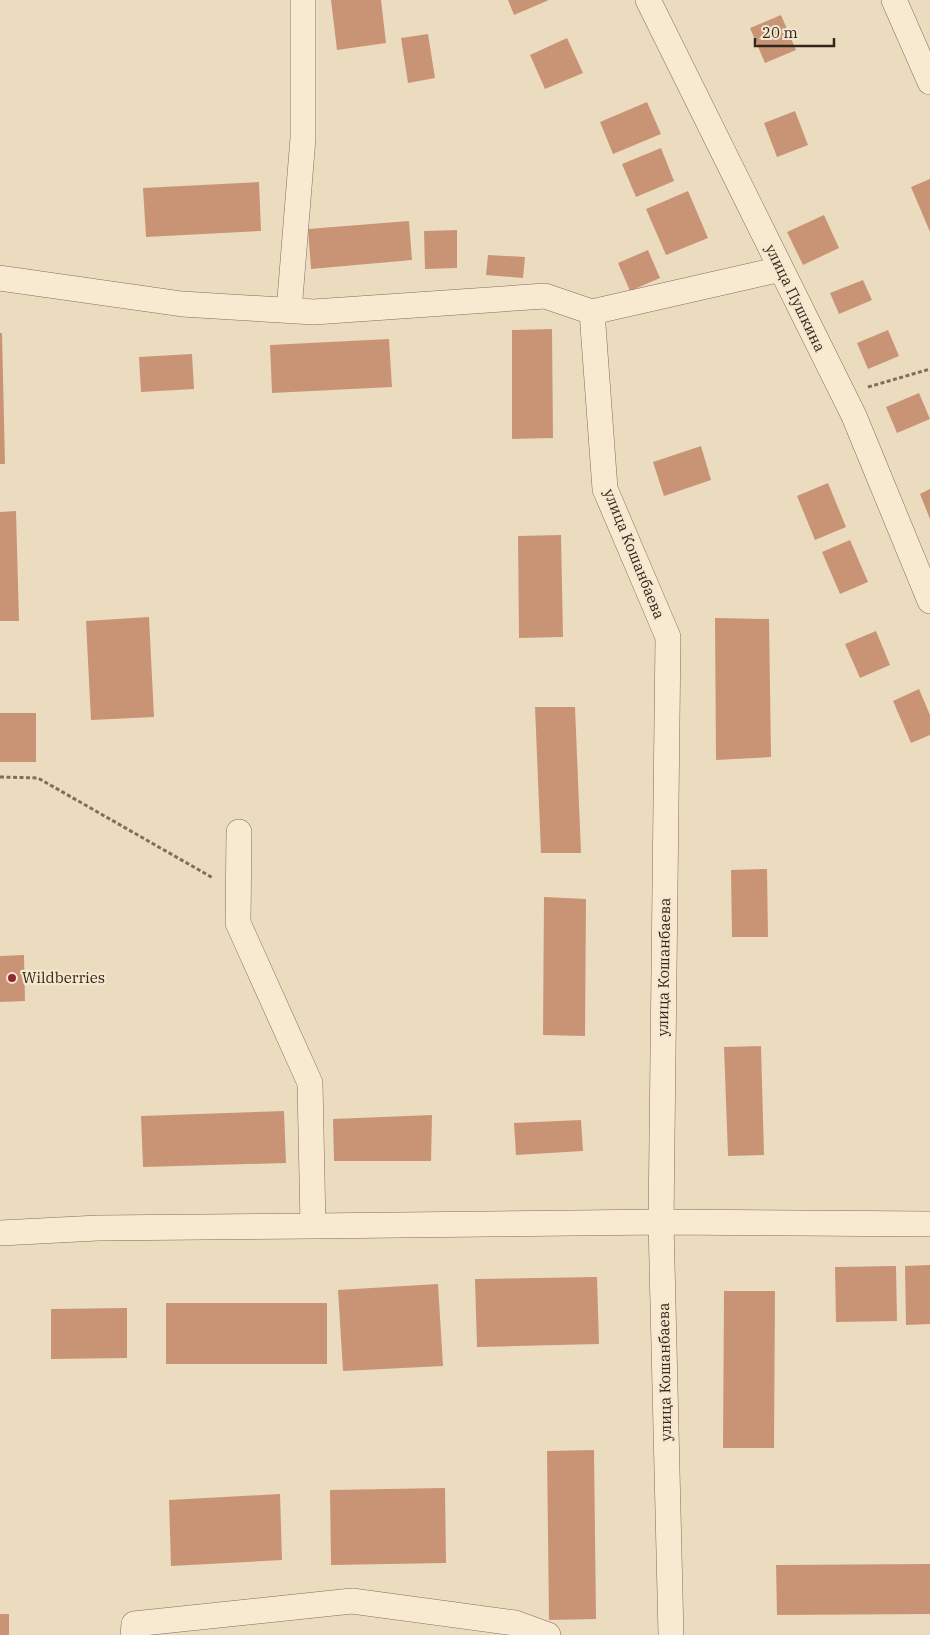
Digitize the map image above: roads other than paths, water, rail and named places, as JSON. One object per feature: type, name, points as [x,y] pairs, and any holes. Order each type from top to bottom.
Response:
[{"type":"street","points":[[289,310],[303,138],[303,0]]},
{"type":"street","name":"улица Пушкина","points":[[648,0],[854,416],[930,601]]},
{"type":"street","points":[[894,0],[930,82]]},
{"type":"street","points":[[0,278],[182,304],[314,312],[545,296],[592,312],[781,269]]},
{"type":"street","name":"улица Кошанбаева","points":[[592,312],[605,489],[668,637],[661,1222],[671,1635]]},
{"type":"street","points":[[239,832],[238,923],[310,1083],[313,1226]]},
{"type":"street","points":[[0,1233],[98,1228],[661,1222],[930,1224]]},
{"type":"street","points":[[134,1635],[134,1624],[352,1600],[516,1623],[548,1635]]},
{"type":"place","name":"Wildberries","points":[[12,978]]}]
